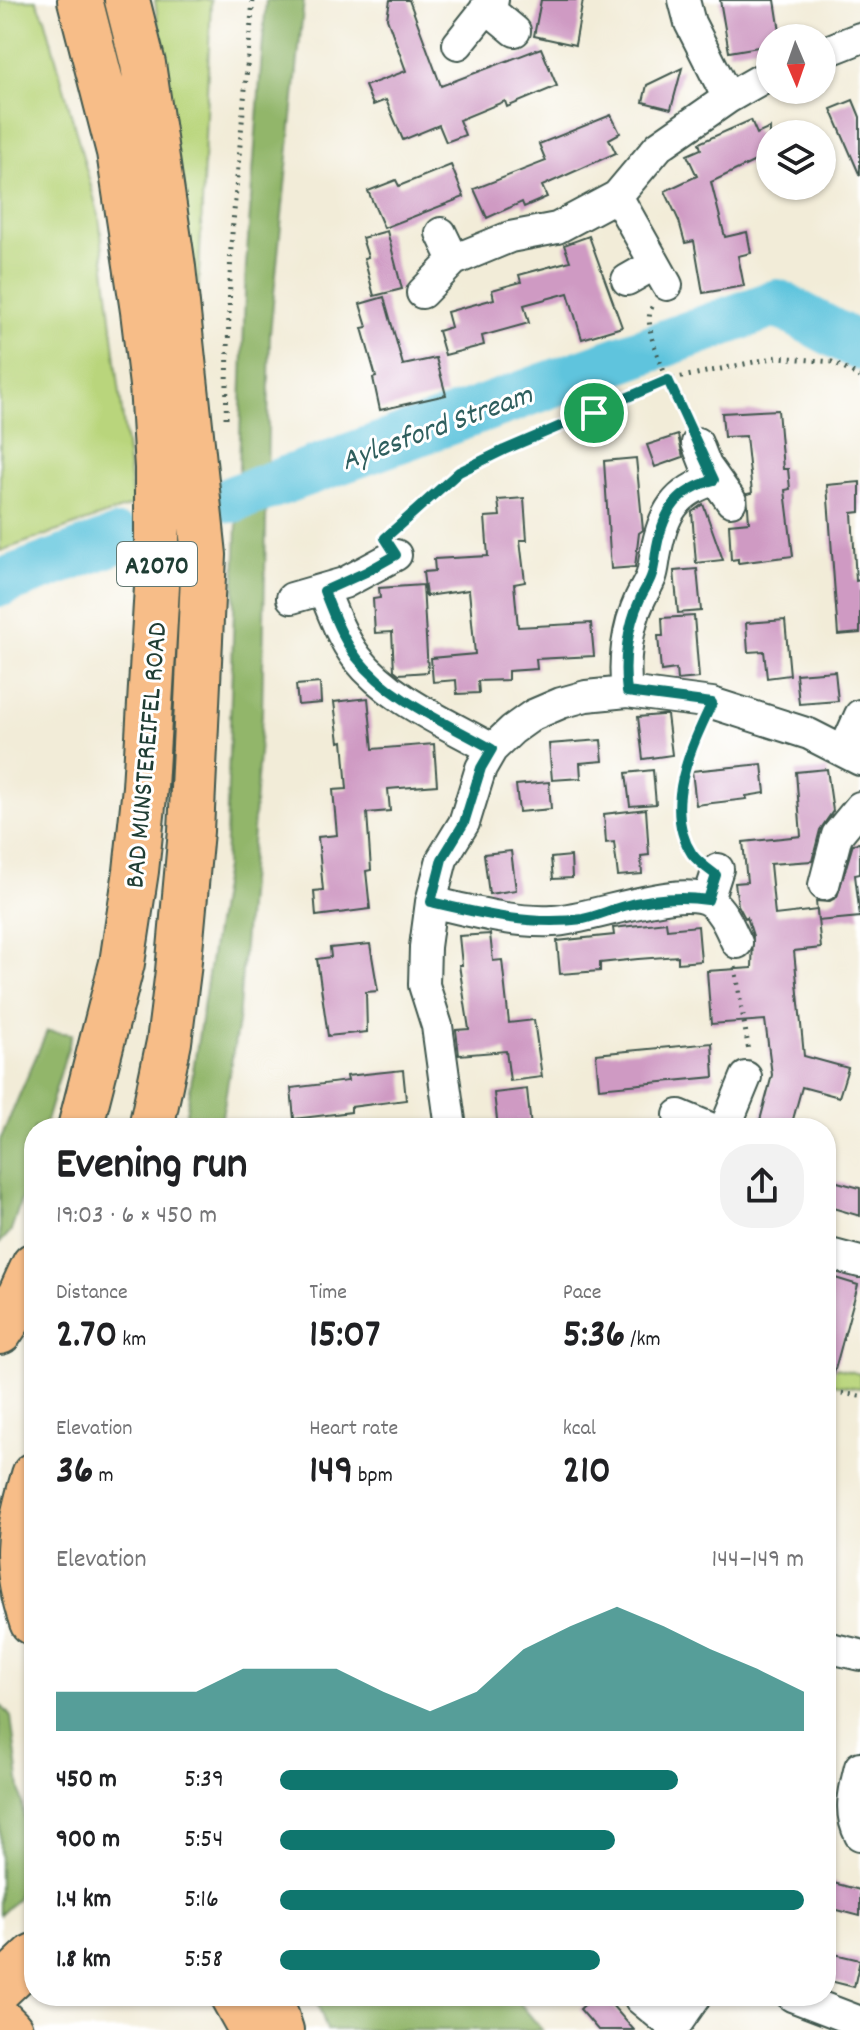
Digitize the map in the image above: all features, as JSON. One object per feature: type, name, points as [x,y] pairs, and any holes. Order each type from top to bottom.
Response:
[{"type":"highway","name":"BAD MUNSTEREIFEL ROAD","points":[[80,0],[119,152],[152,385],[157,468],[157,572],[145,787],[136,871],[122,963],[83,1118]]},
{"type":"highway","name":"BAD MUNSTEREIFEL ROAD","points":[[127,0],[143,64],[173,267],[204,555],[191,831],[169,1042],[153,1118]]},
{"type":"highway","points":[[136,0],[143,64]]},
{"type":"highway","points":[[0,1332],[24,1287]]},
{"type":"highway","points":[[24,1511],[17,1559],[24,1597]]},
{"type":"highway","points":[[0,1591],[24,1614]]},
{"type":"highway","points":[[0,1988],[24,1965]]},
{"type":"highway","points":[[0,2020],[10,2030]]},
{"type":"main road","points":[[235,2006],[248,2030]]},
{"type":"main road","points":[[276,2006],[284,2030]]},
{"type":"street","points":[[684,0],[690,23],[728,98]]},
{"type":"street","points":[[458,44],[490,4],[515,31]]},
{"type":"street","points":[[836,47],[860,38]]},
{"type":"street","points":[[422,293],[454,260],[510,237],[557,228],[617,196],[659,146],[756,82]]},
{"type":"street","points":[[617,196],[661,275],[627,280]]},
{"type":"street","points":[[441,233],[454,260]]},
{"type":"street","points":[[627,692],[628,638],[637,607],[652,576],[661,525],[679,496],[696,485],[723,491],[697,443]]},
{"type":"street","points":[[292,598],[324,591],[396,555]]},
{"type":"street","points":[[324,591],[338,626],[357,657],[377,679],[413,704],[492,749]]},
{"type":"street","points":[[450,1118],[437,1026],[424,985],[425,947],[431,902],[442,859],[464,823],[481,768],[492,749],[512,730],[547,709],[586,696],[627,692],[712,703],[809,734],[852,756],[860,715]]},
{"type":"street","points":[[824,885],[837,835],[860,807]]},
{"type":"street","points":[[431,902],[518,921],[555,921],[586,918],[650,900],[679,896],[714,882],[721,913],[737,943]]},
{"type":"street","points":[[729,1118],[746,1077]]},
{"type":"street","points":[[679,1115],[686,1118]]},
{"type":"street","points":[[836,1256],[860,1262]]},
{"type":"street","points":[[836,1649],[860,1655]]},
{"type":"street","points":[[860,1767],[853,1793],[853,1817],[860,1835]]},
{"type":"street","points":[[648,2006],[673,2029],[689,2006]]},
{"type":"street","points":[[818,2006],[860,2022]]},
{"type":"path","points":[[653,340],[664,372],[697,443]]},
{"type":"path","points":[[396,555],[385,538],[459,472],[668,380],[778,357],[832,362],[860,377]]},
{"type":"path","points":[[712,703],[690,752],[682,782],[681,811],[684,837],[693,856],[714,882]]},
{"type":"path","points":[[737,943],[733,956],[752,1069],[746,1077]]},
{"type":"path","points":[[836,1392],[860,1396]]},
{"type":"green space","points":[[0,0],[36,0],[45,18],[99,216],[133,505],[0,551]]},
{"type":"green space","points":[[155,0],[211,0],[197,320]]},
{"type":"green space","points":[[266,0],[304,0],[270,333],[262,715],[238,1022],[222,1118],[186,1118],[225,867],[246,266]]},
{"type":"green space","points":[[47,1031],[72,1034],[47,1118],[24,1118],[24,1190],[11,1231],[0,1243],[0,1140]]},
{"type":"green space","points":[[836,1368],[860,1374],[860,1388],[836,1384]]},
{"type":"green space","points":[[0,1704],[11,1717],[24,1819],[24,1860],[17,1899],[0,1915]]},
{"type":"green space","points":[[319,2006],[522,2006],[542,2030],[327,2030]]},
{"type":"building","points":[[390,0],[409,0],[441,86],[541,48],[557,86],[507,107],[505,101],[459,120],[465,135],[446,142],[439,125],[403,140],[386,100],[373,105],[365,86],[406,71],[387,18]]},
{"type":"building","points":[[541,0],[583,0],[575,45],[534,36]]},
{"type":"building","points":[[720,0],[775,0],[779,24],[756,24],[756,47],[729,52]]},
{"type":"building","points":[[682,68],[671,109],[643,102],[647,85]]},
{"type":"building","points":[[853,100],[860,117],[860,176],[836,120],[831,109]]},
{"type":"building","points":[[611,115],[620,133],[609,139],[616,153],[542,186],[547,197],[524,207],[522,202],[487,218],[474,189],[546,161],[539,144]]},
{"type":"building","points":[[751,120],[756,132],[756,161],[711,182],[725,237],[747,232],[751,253],[738,256],[744,286],[703,293],[694,241],[685,243],[665,191],[697,176],[687,155],[701,149],[699,143]]},
{"type":"building","points":[[451,165],[464,197],[384,228],[368,191],[396,180],[399,186]]},
{"type":"building","points":[[387,231],[402,289],[374,296],[362,238]]},
{"type":"building","points":[[589,236],[622,327],[582,339],[568,293],[524,305],[529,323],[482,336],[484,345],[445,355],[438,331],[451,327],[447,312],[494,299],[492,290],[521,282],[519,275],[570,261],[564,245]]},
{"type":"building","points":[[384,297],[403,365],[436,358],[446,395],[380,410],[373,378],[376,377],[362,328],[367,327],[360,304]]},
{"type":"building","points":[[778,410],[783,469],[788,469],[790,489],[785,490],[793,556],[738,563],[738,559],[731,560],[729,524],[749,522],[747,494],[752,493],[746,436],[724,437],[722,413]]},
{"type":"building","points":[[678,435],[683,457],[655,467],[647,445]]},
{"type":"building","points":[[636,458],[643,530],[639,533],[635,567],[611,569],[604,461]]},
{"type":"building","points":[[860,482],[860,512],[852,513],[856,581],[860,580],[860,633],[838,635],[827,485]]},
{"type":"building","points":[[524,498],[527,540],[520,540],[525,582],[514,584],[518,627],[591,623],[594,656],[536,659],[537,669],[508,671],[508,680],[478,681],[479,693],[457,694],[456,680],[433,682],[431,658],[475,654],[469,590],[426,596],[423,572],[435,571],[434,559],[488,556],[485,517],[500,516],[498,500]]},
{"type":"building","points":[[703,504],[723,560],[696,563],[692,512]]},
{"type":"building","points":[[697,569],[701,611],[678,613],[674,571]]},
{"type":"building","points":[[423,585],[428,672],[399,674],[394,670],[392,632],[375,633],[373,599],[380,598],[379,588]]},
{"type":"building","points":[[694,616],[699,678],[677,680],[676,669],[661,671],[658,636],[663,636],[662,618]]},
{"type":"building","points":[[785,620],[790,675],[767,678],[764,651],[748,652],[746,623]]},
{"type":"building","points":[[835,671],[838,701],[799,704],[796,674]]},
{"type":"building","points":[[320,683],[321,703],[298,705],[296,685]]},
{"type":"building","points":[[368,698],[373,749],[434,744],[437,785],[388,789],[390,811],[367,813],[371,870],[366,871],[370,909],[316,916],[314,891],[323,890],[318,837],[337,835],[333,790],[347,789],[343,741],[339,742],[334,702]]},
{"type":"building","points":[[667,715],[672,755],[643,759],[638,717]]},
{"type":"building","points":[[601,740],[603,761],[580,763],[581,778],[552,780],[549,744]]},
{"type":"building","points":[[762,764],[765,793],[746,796],[747,799],[696,805],[692,771]]},
{"type":"building","points":[[827,769],[833,811],[820,830],[812,861],[770,864],[775,915],[817,910],[821,948],[794,951],[804,1056],[848,1068],[839,1097],[802,1087],[793,1118],[761,1118],[772,1075],[765,1020],[711,1024],[707,971],[752,968],[753,936],[747,917],[738,905],[735,883],[747,882],[743,842],[801,836],[796,772]]},
{"type":"building","points":[[653,770],[656,804],[630,806],[626,773]]},
{"type":"building","points":[[549,782],[551,809],[519,812],[516,785]]},
{"type":"building","points":[[646,809],[649,855],[641,856],[642,874],[618,876],[614,842],[606,843],[604,814]]},
{"type":"building","points":[[860,843],[860,874],[855,875],[860,917],[818,921],[816,901],[828,902],[837,897],[853,844]]},
{"type":"building","points":[[511,851],[516,890],[489,894],[484,854]]},
{"type":"building","points":[[571,856],[572,878],[553,879],[551,858]]},
{"type":"building","points":[[666,922],[667,929],[698,926],[701,961],[678,963],[678,956],[638,959],[600,963],[600,971],[560,974],[557,941],[614,935],[613,928]]},
{"type":"building","points":[[490,934],[493,961],[502,960],[509,1023],[534,1020],[542,1077],[510,1081],[506,1051],[459,1055],[456,1030],[469,1029],[459,965],[462,965],[459,936]]},
{"type":"building","points":[[370,944],[378,991],[366,992],[367,1032],[328,1036],[317,959],[331,957],[330,948]]},
{"type":"building","points":[[712,1043],[714,1077],[599,1088],[596,1054]]},
{"type":"building","points":[[403,1070],[406,1100],[351,1107],[351,1112],[294,1118],[291,1088],[348,1081],[347,1076]]},
{"type":"building","points":[[527,1089],[530,1118],[497,1118],[494,1093]]},
{"type":"building","points":[[836,1182],[860,1188],[860,1216],[836,1209]]},
{"type":"building","points":[[836,1278],[858,1285],[836,1366]]},
{"type":"building","points":[[836,1884],[860,1890],[860,1916],[836,1910]]},
{"type":"building","points":[[836,1954],[860,1960],[854,1987],[836,1982]]},
{"type":"building","points":[[583,2006],[613,2006],[634,2030],[598,2030],[580,2009]]},
{"type":"waterway","name":"Aylesford Stream","points":[[233,499],[777,303],[860,347]]},
{"type":"waterway","name":"Aylesford Stream","points":[[0,583],[119,539]]},
{"type":"route","points":[[668,380],[714,480],[696,485],[679,496],[661,525],[652,576],[633,616],[625,678],[627,692],[712,703],[690,752],[682,782],[681,811],[684,837],[693,856],[716,875],[708,900],[679,896],[650,900],[586,918],[555,921],[518,921],[431,902],[442,859],[464,823],[481,768],[492,749],[413,704],[377,679],[357,657],[338,626],[324,591],[396,555],[385,538],[459,472],[594,413],[668,380]]}]
